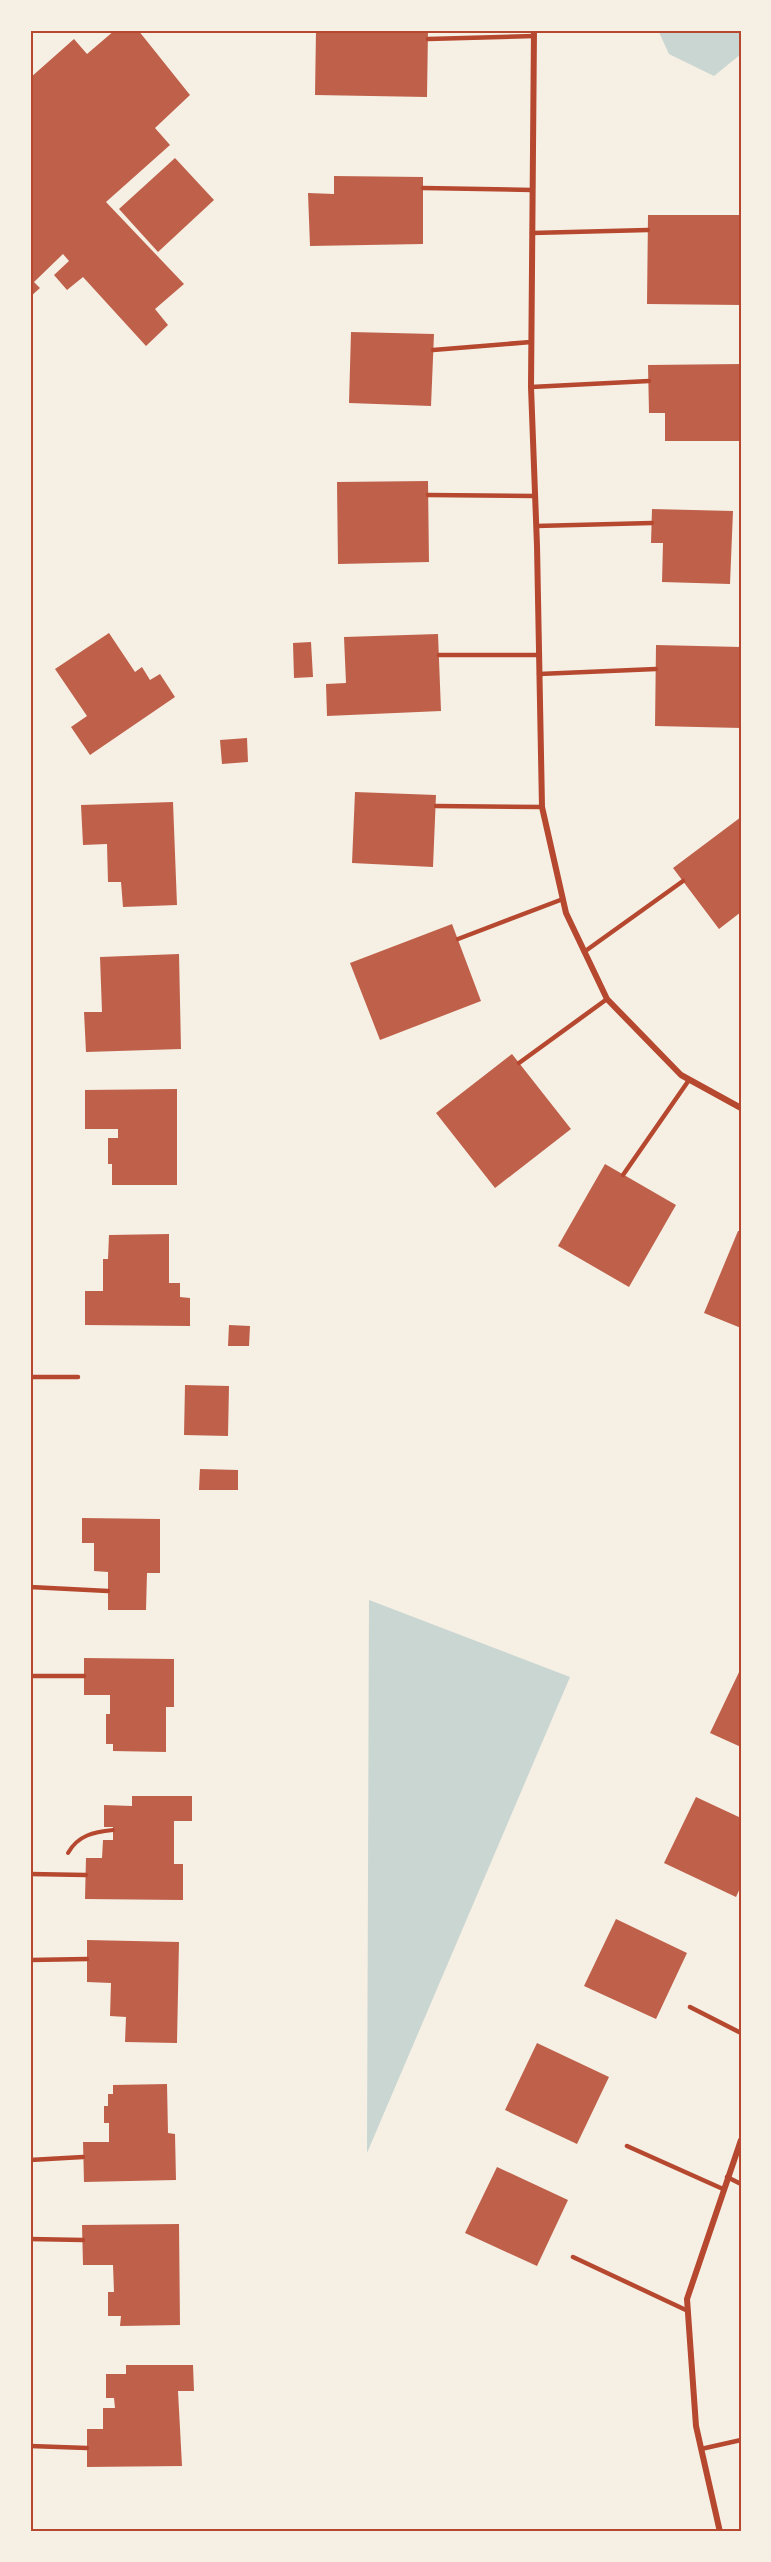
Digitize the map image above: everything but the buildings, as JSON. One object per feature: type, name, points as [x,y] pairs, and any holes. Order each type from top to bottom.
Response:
[{"type":"street","points":[[534,33],[531,387],[542,807],[566,913],[607,999],[681,1075],[741,1108]]},
{"type":"street","points":[[720,2532],[696,2426],[687,2300],[741,2140]]},
{"type":"lane","points":[[428,39],[534,33]]},
{"type":"lane","points":[[423,188],[532,190]]},
{"type":"lane","points":[[532,233],[648,230]]},
{"type":"lane","points":[[433,350],[531,342]]},
{"type":"lane","points":[[531,387],[648,381]]},
{"type":"lane","points":[[428,495],[535,496]]},
{"type":"lane","points":[[536,526],[652,523]]},
{"type":"lane","points":[[439,655],[539,655]]},
{"type":"lane","points":[[539,674],[656,669]]},
{"type":"lane","points":[[436,806],[542,807]]},
{"type":"lane","points":[[584,952],[683,881]]},
{"type":"lane","points":[[458,939],[562,899]]},
{"type":"lane","points":[[519,1064],[607,999]]},
{"type":"lane","points":[[623,1175],[689,1080]]},
{"type":"lane","points":[[30,1377],[78,1377]]},
{"type":"lane","points":[[30,1587],[108,1591]]},
{"type":"lane","points":[[30,1676],[84,1676]]},
{"type":"lane","points":[[30,1874],[86,1875]]},
{"type":"lane","points":[[30,1960],[87,1959]]},
{"type":"lane","points":[[690,2007],[741,2033]]},
{"type":"lane","points":[[627,2146],[723,2189]]},
{"type":"lane","points":[[30,2160],[83,2157]]},
{"type":"lane","points":[[727,2177],[741,2184]]},
{"type":"lane","points":[[30,2239],[83,2240]]},
{"type":"lane","points":[[573,2257],[688,2311]]},
{"type":"lane","points":[[701,2449],[741,2440]]},
{"type":"lane","points":[[30,2446],[87,2448]]},
{"type":"path","points":[[63,1874],[65,1859],[73,1845],[90,1833],[113,1830]]},
{"type":"shaded area","points":[[658,30],[741,30],[741,54],[714,76],[669,54]]},
{"type":"shaded area","points":[[369,1600],[570,1677],[367,2153]]}]
